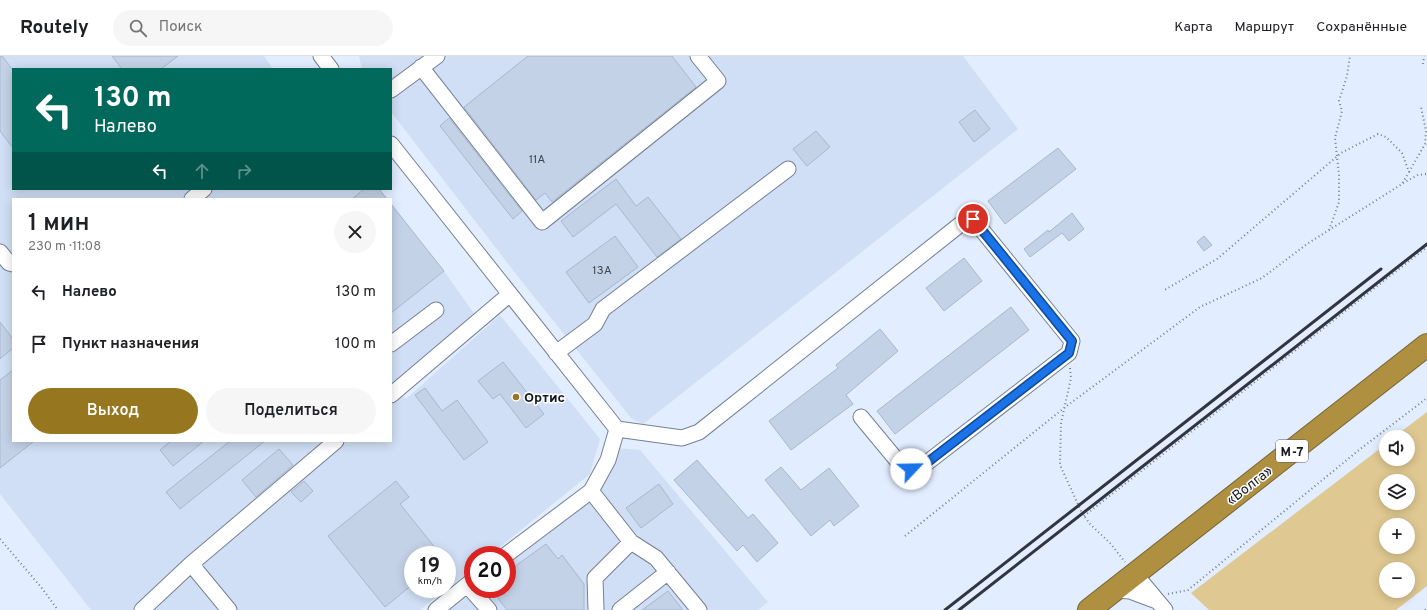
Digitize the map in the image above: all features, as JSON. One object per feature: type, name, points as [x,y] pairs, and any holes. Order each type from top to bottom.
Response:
[{"type":"highway","name":"«Волга»","points":[[1089,610],[1427,345]]},
{"type":"street","points":[[321,56],[329,68]]},
{"type":"street","points":[[392,89],[437,56]]},
{"type":"street","points":[[421,67],[542,222],[718,81],[698,56]]},
{"type":"street","points":[[392,145],[617,430],[682,438],[699,432],[967,219],[973,219],[1072,341],[1069,353],[924,465],[918,467],[911,469],[900,464],[861,417]]},
{"type":"street","points":[[556,353],[595,324],[603,309],[788,168]]},
{"type":"street","points":[[193,198],[203,190]]},
{"type":"street","points":[[0,252],[9,263],[12,264]]},
{"type":"street","points":[[392,394],[510,294]]},
{"type":"street","points":[[392,343],[436,310]]},
{"type":"street","points":[[516,547],[591,491],[608,460],[617,430]]},
{"type":"street","points":[[142,610],[191,564],[335,442]]},
{"type":"street","points":[[591,491],[631,542],[656,558],[699,610]]},
{"type":"street","points":[[598,609],[595,578],[631,542]]},
{"type":"street","points":[[1157,557],[1152,584],[1161,606]]},
{"type":"street","points":[[191,564],[229,610]]},
{"type":"street","points":[[620,610],[668,572]]},
{"type":"street","points":[[1135,574],[1161,606]]},
{"type":"street","points":[[436,610],[464,588]]},
{"type":"street","points":[[1116,590],[1142,594],[1161,606]]},
{"type":"street","points":[[481,598],[489,610]]},
{"type":"path","points":[[1328,231],[1339,202],[1339,175],[1335,138],[1342,111],[1339,101],[1347,76],[1350,56]]},
{"type":"path","points":[[1423,64],[1424,56]]},
{"type":"path","points":[[1402,184],[1425,144],[1426,131],[1421,107]]},
{"type":"path","points":[[1163,292],[1217,259],[1341,153],[1378,134],[1386,136],[1402,153],[1409,172]]},
{"type":"path","points":[[905,536],[1064,408],[1200,307],[1262,278],[1307,244],[1402,184],[1418,175],[1427,174]]},
{"type":"path","points":[[1084,516],[1427,247]]},
{"type":"path","points":[[1069,353],[1071,378],[1061,423],[1060,465],[1084,516],[1090,524],[1110,543],[1135,574]]},
{"type":"path","points":[[1161,606],[1170,592],[1188,590],[1359,450],[1427,398]]},
{"type":"path","points":[[0,539],[41,587],[58,610]]},
{"type":"shaded area","points":[[0,56],[264,56],[272,68],[12,68],[12,190],[380,190],[386,198],[12,198],[12,442],[392,442],[392,205],[444,271],[475,315],[394,386],[406,399],[500,315],[600,439],[590,474],[501,546],[464,546],[464,575],[456,582],[456,546],[404,546],[404,598],[435,598],[420,610],[91,610],[0,494]]},
{"type":"shaded area","points":[[359,56],[963,56],[1018,129],[643,424],[632,419],[523,283],[392,113],[392,68],[362,68]]},
{"type":"shaded area","points":[[1427,412],[1427,586],[1415,595],[1415,562],[1379,562],[1379,598],[1412,598],[1396,610],[1209,610],[1191,593],[1379,449],[1379,466],[1415,466],[1415,430],[1403,430]]},
{"type":"shaded area","points":[[618,448],[640,450],[768,602],[758,610],[444,610],[464,596],[464,598],[516,598],[516,553],[602,483]]},
{"type":"building","points":[[0,56],[2,56],[12,69],[12,147],[0,131]]},
{"type":"building","points":[[112,56],[178,56],[162,68],[121,68]]},
{"type":"building","points":[[528,56],[672,56],[696,87],[552,202],[545,193],[536,200],[464,107]]},
{"type":"building","points":[[975,110],[990,129],[974,142],[959,122]]},
{"type":"building","points":[[449,118],[522,211],[513,219],[440,126]]},
{"type":"building","points":[[816,131],[830,147],[807,166],[793,149]]},
{"type":"building","points":[[1058,148],[1076,169],[1005,224],[988,201]]},
{"type":"building","points":[[616,179],[636,206],[648,197],[681,239],[657,257],[616,204],[573,237],[561,221]]},
{"type":"building","points":[[363,190],[380,190],[386,198],[353,198]]},
{"type":"building","points":[[392,205],[444,271],[392,312]]},
{"type":"building","points":[[1072,213],[1084,229],[1069,241],[1062,233],[1030,257],[1024,249],[1048,230],[1049,232]]},
{"type":"building","points":[[615,236],[638,267],[589,303],[566,272]]},
{"type":"building","points":[[1204,236],[1212,245],[1204,251],[1197,242]]},
{"type":"building","points":[[964,258],[982,281],[944,311],[926,288]]},
{"type":"building","points":[[1011,307],[1029,330],[895,434],[877,411]]},
{"type":"building","points":[[0,322],[12,338],[12,349],[0,359]]},
{"type":"building","points":[[880,329],[898,351],[846,395],[853,404],[791,450],[769,421],[838,368],[836,365]]},
{"type":"building","name":"Ортис","points":[[503,362],[544,414],[526,428],[500,394],[493,399],[478,381]]},
{"type":"building","points":[[12,371],[12,442],[33,442],[0,468],[0,380]]},
{"type":"building","points":[[425,388],[442,411],[457,400],[488,442],[464,460],[415,395]]},
{"type":"building","points":[[170,442],[203,442],[173,466],[160,450]]},
{"type":"building","points":[[229,442],[264,442],[180,509],[166,492]]},
{"type":"building","points":[[279,449],[293,465],[256,497],[242,480]]},
{"type":"building","points":[[697,460],[748,518],[753,514],[778,543],[757,562],[743,545],[737,551],[674,480]]},
{"type":"building","points":[[781,467],[801,490],[829,468],[859,506],[834,526],[830,520],[811,536],[765,480]]},
{"type":"building","points":[[304,481],[313,491],[301,502],[291,492]]},
{"type":"building","points":[[396,481],[409,497],[400,504],[434,546],[404,546],[404,591],[385,607],[328,536]]},
{"type":"building","points":[[659,484],[673,504],[641,528],[626,508]]},
{"type":"building","points":[[546,544],[558,559],[562,555],[584,584],[584,610],[507,610],[498,598],[516,598],[516,566]]},
{"type":"building","points":[[668,591],[683,610],[642,610]]},
{"type":"railway","points":[[959,610],[1427,244]]},
{"type":"railway","points":[[945,610],[1381,269]]},
{"type":"place","name":"Ортис","points":[[516,397]]},
{"type":"route","points":[[911,469],[924,465],[1069,353],[1072,341],[973,219]]}]
